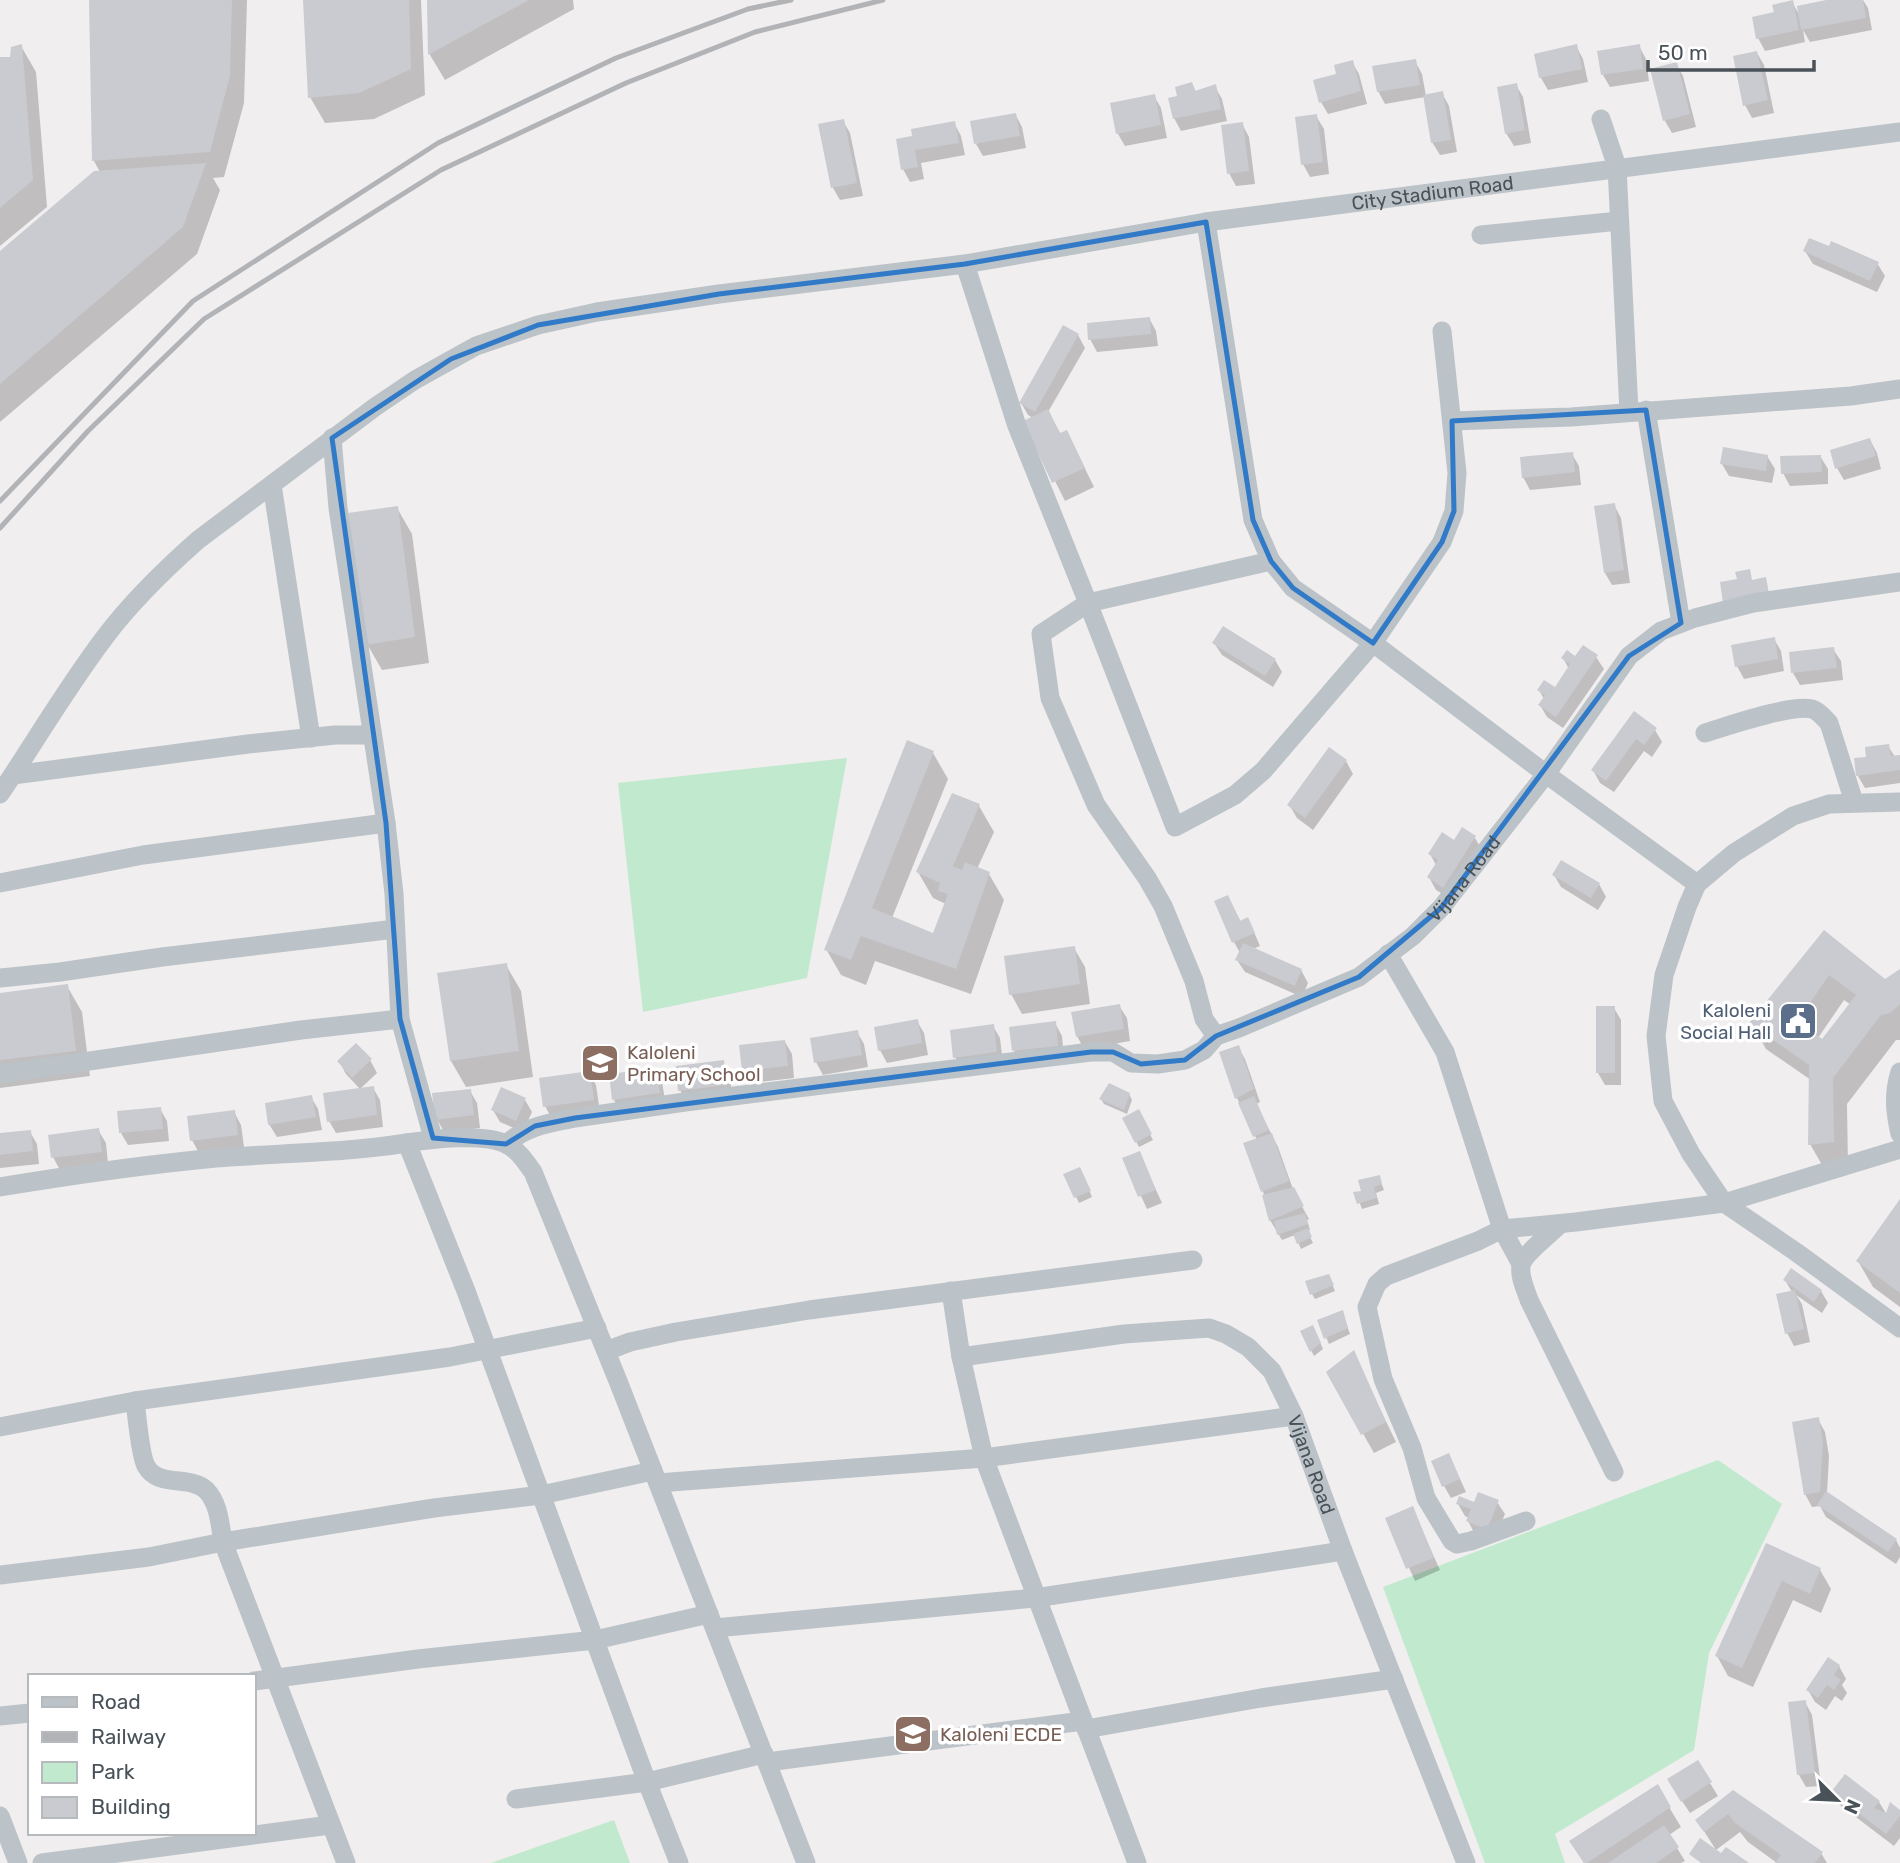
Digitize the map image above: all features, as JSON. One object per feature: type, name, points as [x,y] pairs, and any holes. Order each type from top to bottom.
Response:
[{"type":"street","points":[[1601,119],[1617,167],[1619,221],[1637,411],[1681,623]]},
{"type":"street","name":"City Stadium Road","points":[[0,794],[79,673],[127,610],[162,572],[198,540],[374,407],[451,359],[493,339],[538,325],[597,312],[965,264],[1206,222],[1900,132]]},
{"type":"street","points":[[1481,235],[1619,221]]},
{"type":"street","points":[[1206,222],[1253,520],[1271,561],[1293,588],[1373,643],[1697,884]]},
{"type":"street","points":[[965,264],[1017,426],[1175,827],[1235,795],[1263,771],[1373,643],[1441,542],[1454,511],[1457,473],[1442,331]]},
{"type":"street","points":[[1452,422],[1852,396],[1900,389]]},
{"type":"street","points":[[332,438],[338,508],[386,823],[400,1019],[433,1138]]},
{"type":"street","points":[[272,485],[311,738]]},
{"type":"street","points":[[1216,1036],[1204,1018],[1194,981],[1163,906],[1147,878],[1096,805],[1050,698],[1041,634],[1088,603],[1271,561]]},
{"type":"street","name":"Vijana Road","points":[[506,1144],[519,1133],[535,1126],[575,1118],[828,1084],[1091,1052],[1114,1052],[1128,1062],[1141,1064],[1185,1060],[1204,1050],[1216,1036],[1359,977],[1413,936],[1441,908],[1546,774],[1629,656],[1661,631],[1753,603],[1900,582]]},
{"type":"street","points":[[1705,733],[1766,714],[1811,709],[1829,723],[1854,802]]},
{"type":"street","points":[[13,775],[335,735],[372,735]]},
{"type":"street","points":[[1900,802],[1829,804],[1793,816],[1734,853],[1697,884],[1664,975],[1656,1037],[1663,1101],[1691,1154],[1724,1203],[1900,1328]]},
{"type":"street","points":[[0,883],[143,855],[386,823]]},
{"type":"street","points":[[0,978],[395,929]]},
{"type":"street","points":[[1388,954],[1445,1052],[1502,1229],[1521,1264],[1529,1300],[1614,1472]]},
{"type":"street","points":[[0,1074],[300,1030],[400,1019]]},
{"type":"street","points":[[1900,1072],[1895,1087],[1895,1112],[1900,1134]]},
{"type":"street","points":[[0,1187],[104,1169],[218,1158],[374,1149],[433,1138],[479,1139],[506,1144],[522,1157],[533,1172],[597,1328],[806,1863]]},
{"type":"street","points":[[407,1143],[448,1245],[679,1863]]},
{"type":"street","points":[[1526,1521],[1471,1541],[1457,1544],[1452,1541],[1426,1498],[1412,1448],[1383,1379],[1367,1307],[1377,1284],[1386,1276],[1478,1241],[1502,1229],[1724,1203],[1900,1149]]},
{"type":"street","points":[[1521,1264],[1560,1224]]},
{"type":"street","points":[[606,1351],[630,1342],[676,1332],[809,1310],[1193,1260]]},
{"type":"street","points":[[951,1292],[961,1357],[984,1458],[1137,1863]]},
{"type":"street","points":[[0,1427],[135,1401],[487,1350],[597,1328]]},
{"type":"street","name":"Vijana Road","points":[[961,1357],[1124,1334],[1209,1328],[1248,1347],[1272,1371],[1294,1416],[1343,1551],[1466,1863]]},
{"type":"street","points":[[135,1401],[145,1465],[159,1477],[197,1484],[206,1490],[218,1513],[223,1542],[345,1863]]},
{"type":"street","points":[[0,1575],[149,1557],[223,1542],[435,1508],[655,1477],[984,1458],[1294,1416]]},
{"type":"street","points":[[256,1681],[337,1668],[595,1640],[712,1621],[1035,1598],[1343,1551]]},
{"type":"street","points":[[516,1799],[647,1782],[765,1758],[1084,1725],[1394,1679]]},
{"type":"street","points":[[0,1716],[28,1713]]},
{"type":"street","points":[[0,1816],[18,1863]]},
{"type":"street","points":[[256,1831],[330,1825]]},
{"type":"street","points":[[43,1863],[153,1840],[212,1835]]},
{"type":"highlighted area","points":[[1206,222],[1253,520],[1271,561],[1293,588],[1373,643],[1442,542],[1454,511],[1452,421],[1646,410],[1681,623],[1629,656],[1441,908],[1359,977],[1216,1036],[1185,1060],[1141,1064],[1113,1052],[1091,1052],[575,1118],[535,1126],[506,1144],[433,1138],[400,1019],[386,823],[332,438],[451,359],[538,325],[719,294],[965,264]]},
{"type":"green space","points":[[847,758],[807,978],[643,1012],[618,783]]},
{"type":"green space","points":[[1718,1460],[1782,1504],[1709,1653],[1694,1750],[1555,1834],[1565,1863],[1485,1863],[1383,1587]]},
{"type":"green space","points":[[614,1820],[630,1863],[491,1863]]},
{"type":"building","points":[[89,0],[232,0],[230,76],[210,152],[92,161]]},
{"type":"building","points":[[303,0],[409,0],[411,69],[359,93],[308,98]]},
{"type":"building","points":[[427,0],[529,0],[428,55]]},
{"type":"building","points":[[1793,0],[1799,30],[1756,39],[1752,17],[1774,12],[1772,5]]},
{"type":"building","points":[[1826,0],[1863,0],[1866,18],[1801,30],[1797,6]]},
{"type":"building","points":[[22,44],[33,180],[0,208],[0,57],[10,57],[11,47]]},
{"type":"building","points":[[1577,44],[1582,69],[1539,78],[1534,54]]},
{"type":"building","points":[[1640,44],[1643,69],[1601,75],[1597,51]]},
{"type":"building","points":[[1757,51],[1768,100],[1743,106],[1733,56]]},
{"type":"building","points":[[1416,59],[1420,85],[1377,92],[1372,66]]},
{"type":"building","points":[[1353,60],[1361,91],[1319,103],[1313,80],[1336,74],[1334,65]]},
{"type":"building","points":[[1677,62],[1690,114],[1663,121],[1650,69]]},
{"type":"building","points":[[1192,82],[1195,91],[1216,84],[1221,109],[1173,119],[1168,98],[1177,96],[1175,87]]},
{"type":"building","points":[[1517,83],[1525,130],[1505,134],[1497,87]]},
{"type":"building","points":[[1443,91],[1451,140],[1431,143],[1423,95]]},
{"type":"building","points":[[1155,94],[1161,125],[1116,134],[1110,103]]},
{"type":"building","points":[[1016,113],[1020,136],[974,144],[970,121]]},
{"type":"building","points":[[1317,114],[1323,162],[1301,165],[1295,117]]},
{"type":"building","points":[[844,119],[857,183],[831,188],[818,124]]},
{"type":"building","points":[[955,121],[959,143],[915,150],[918,167],[901,170],[896,139],[912,136],[911,129]]},
{"type":"building","points":[[1243,122],[1249,171],[1227,174],[1221,125]]},
{"type":"building","points":[[206,163],[183,227],[0,384],[0,251],[94,171]]},
{"type":"building","points":[[1809,238],[1829,246],[1831,241],[1879,262],[1870,281],[1803,251]]},
{"type":"building","points":[[1150,317],[1151,334],[1088,340],[1087,323]]},
{"type":"building","points":[[1063,325],[1079,334],[1035,412],[1019,403]]},
{"type":"building","points":[[1048,409],[1060,433],[1067,430],[1085,468],[1052,483],[1023,421]]},
{"type":"building","points":[[1870,438],[1876,456],[1835,469],[1830,450]]},
{"type":"building","points":[[1723,447],[1768,455],[1766,471],[1720,464]]},
{"type":"building","points":[[1573,452],[1575,472],[1522,478],[1520,457]]},
{"type":"building","points":[[1821,455],[1822,472],[1781,474],[1780,456]]},
{"type":"building","points":[[1615,503],[1624,570],[1604,573],[1594,506]]},
{"type":"building","points":[[398,506],[415,637],[366,645],[348,513]]},
{"type":"building","points":[[1750,569],[1752,580],[1766,577],[1769,594],[1723,603],[1720,582],[1737,579],[1735,572]]},
{"type":"building","points":[[1223,626],[1276,659],[1265,676],[1212,643]]},
{"type":"building","points":[[1775,637],[1778,659],[1735,667],[1731,645]]},
{"type":"building","points":[[1583,645],[1598,655],[1556,717],[1538,705],[1545,695],[1537,690],[1544,680],[1555,687],[1570,664],[1561,658],[1567,650],[1575,656]]},
{"type":"building","points":[[1834,647],[1837,668],[1791,673],[1789,652]]},
{"type":"building","points":[[1634,711],[1657,728],[1644,745],[1636,739],[1606,781],[1591,770]]},
{"type":"building","points":[[907,740],[934,751],[872,908],[933,933],[948,894],[938,891],[940,883],[916,872],[952,793],[980,804],[953,866],[962,870],[965,862],[990,872],[956,969],[861,936],[851,960],[824,950]]},
{"type":"building","points":[[1889,744],[1891,756],[1900,755],[1900,770],[1856,776],[1854,758],[1866,757],[1865,747]]},
{"type":"building","points":[[1329,747],[1347,760],[1305,818],[1287,805]]},
{"type":"building","points":[[1462,827],[1476,836],[1443,888],[1427,877],[1438,860],[1428,854],[1442,832],[1454,840]]},
{"type":"building","points":[[1561,860],[1600,883],[1591,898],[1552,875]]},
{"type":"building","points":[[1228,895],[1240,921],[1248,917],[1255,933],[1232,943],[1214,901]]},
{"type":"building","points":[[1824,930],[1885,979],[1900,969],[1900,1004],[1890,1013],[1881,1015],[1833,1078],[1834,1142],[1808,1145],[1809,1065],[1749,1023]],"holes":[[[1829,975],[1856,995],[1822,1039],[1798,1021]]]},
{"type":"building","points":[[1243,943],[1302,969],[1295,986],[1235,960]]},
{"type":"building","points":[[1075,946],[1080,984],[1009,995],[1004,956]]},
{"type":"building","points":[[507,963],[519,1051],[450,1061],[437,973]]},
{"type":"building","points":[[68,984],[76,1051],[0,1060],[0,993]]},
{"type":"building","points":[[1120,1004],[1124,1029],[1076,1037],[1071,1012]]},
{"type":"building","points":[[1596,1006],[1615,1006],[1615,1073],[1596,1073]]},
{"type":"building","points":[[918,1019],[922,1043],[878,1051],[874,1027]]},
{"type":"building","points":[[1056,1021],[1058,1046],[1012,1051],[1009,1027]]},
{"type":"building","points":[[994,1024],[997,1052],[953,1058],[950,1030]]},
{"type":"building","points":[[858,1030],[862,1055],[814,1063],[810,1038]]},
{"type":"building","points":[[785,1040],[788,1066],[742,1071],[739,1045]]},
{"type":"building","points":[[356,1043],[372,1059],[352,1078],[337,1061]]},
{"type":"building","points":[[1239,1045],[1254,1089],[1235,1099],[1219,1052]]},
{"type":"building","points":[[724,1060],[726,1085],[678,1091],[676,1066]]},
{"type":"building","points":[[656,1068],[660,1093],[612,1100],[609,1074]]},
{"type":"building","points":[[590,1071],[594,1100],[543,1107],[539,1078]]},
{"type":"building","points":[[1109,1083],[1130,1093],[1124,1110],[1099,1099]]},
{"type":"building","points":[[374,1086],[377,1115],[327,1122],[323,1093]]},
{"type":"building","points":[[501,1087],[526,1098],[516,1121],[491,1110]]},
{"type":"building","points":[[471,1089],[474,1115],[435,1120],[432,1093]]},
{"type":"building","points":[[312,1095],[316,1117],[268,1125],[265,1103]]},
{"type":"building","points":[[1254,1096],[1269,1130],[1253,1137],[1238,1103]]},
{"type":"building","points":[[161,1107],[163,1129],[119,1133],[117,1111]]},
{"type":"building","points":[[1139,1109],[1152,1134],[1135,1143],[1122,1118]]},
{"type":"building","points":[[235,1110],[238,1135],[190,1141],[187,1116]]},
{"type":"building","points":[[99,1128],[102,1152],[51,1158],[48,1135]]},
{"type":"building","points":[[31,1130],[33,1151],[0,1155],[0,1133]]},
{"type":"building","points":[[1272,1133],[1289,1181],[1261,1192],[1243,1143]]},
{"type":"building","points":[[1140,1151],[1156,1190],[1138,1197],[1122,1158]]},
{"type":"building","points":[[1080,1167],[1091,1191],[1074,1198],[1063,1174]]},
{"type":"building","points":[[1380,1175],[1382,1184],[1374,1187],[1377,1198],[1357,1204],[1353,1192],[1361,1191],[1358,1180]]},
{"type":"building","points":[[1294,1187],[1304,1206],[1269,1221],[1262,1195]]},
{"type":"building","points":[[1900,1199],[1900,1293],[1856,1261]]},
{"type":"building","points":[[1305,1213],[1308,1224],[1277,1235],[1274,1221]]},
{"type":"building","points":[[1308,1228],[1312,1237],[1297,1244],[1293,1234]]},
{"type":"building","points":[[1791,1268],[1822,1290],[1814,1302],[1783,1280]]},
{"type":"building","points":[[1329,1274],[1334,1285],[1310,1295],[1305,1281]]},
{"type":"building","points":[[1795,1290],[1804,1329],[1785,1334],[1776,1294]]},
{"type":"building","points":[[1343,1310],[1348,1328],[1324,1339],[1317,1320]]},
{"type":"building","points":[[1313,1325],[1321,1343],[1310,1352],[1300,1331]]},
{"type":"building","points":[[1354,1350],[1386,1422],[1361,1435],[1326,1372]]},
{"type":"building","points":[[1819,1417],[1823,1442],[1820,1492],[1804,1495],[1792,1422]]},
{"type":"building","points":[[1449,1453],[1460,1479],[1442,1487],[1431,1461]]},
{"type":"building","points":[[1826,1491],[1897,1539],[1888,1552],[1817,1505]]},
{"type":"building","points":[[1478,1492],[1499,1500],[1487,1530],[1466,1521],[1471,1509],[1456,1504],[1459,1496],[1474,1502]]},
{"type":"building","points":[[1413,1506],[1434,1558],[1406,1569],[1385,1518]]},
{"type":"building","points":[[1766,1543],[1821,1568],[1810,1594],[1782,1581],[1742,1668],[1715,1656]]},
{"type":"building","points":[[1828,1657],[1840,1665],[1834,1675],[1841,1680],[1834,1690],[1827,1685],[1818,1698],[1806,1690]]},
{"type":"building","points":[[1806,1700],[1815,1773],[1797,1775],[1788,1702]]},
{"type":"building","points":[[1698,1760],[1712,1782],[1681,1802],[1667,1779]]},
{"type":"building","points":[[1845,1774],[1880,1801],[1874,1808],[1886,1813],[1890,1802],[1900,1810],[1900,1816],[1886,1834],[1831,1792]]},
{"type":"building","points":[[1658,1784],[1671,1807],[1584,1863],[1569,1841]]},
{"type":"building","points":[[1733,1790],[1823,1852],[1815,1863],[1775,1863],[1781,1855],[1735,1823],[1728,1814],[1704,1832],[1695,1820]]},
{"type":"building","points":[[1664,1825],[1679,1847],[1656,1863],[1608,1863]]},
{"type":"building","points":[[1700,1838],[1721,1853],[1726,1847],[1749,1863],[1701,1863],[1689,1854]]},
{"type":"railway","points":[[0,501],[193,301],[438,143],[616,58],[748,9],[791,0]]},
{"type":"railway","points":[[0,528],[88,431],[204,319],[441,170],[626,83],[755,32],[883,0]]},
{"type":"place","name":"Kaloleni Social Hall","points":[[1798,1021]]},
{"type":"place","name":"Kaloleni Primary School","points":[[600,1063]]},
{"type":"place","name":"Kaloleni ECDE","points":[[913,1734]]}]
